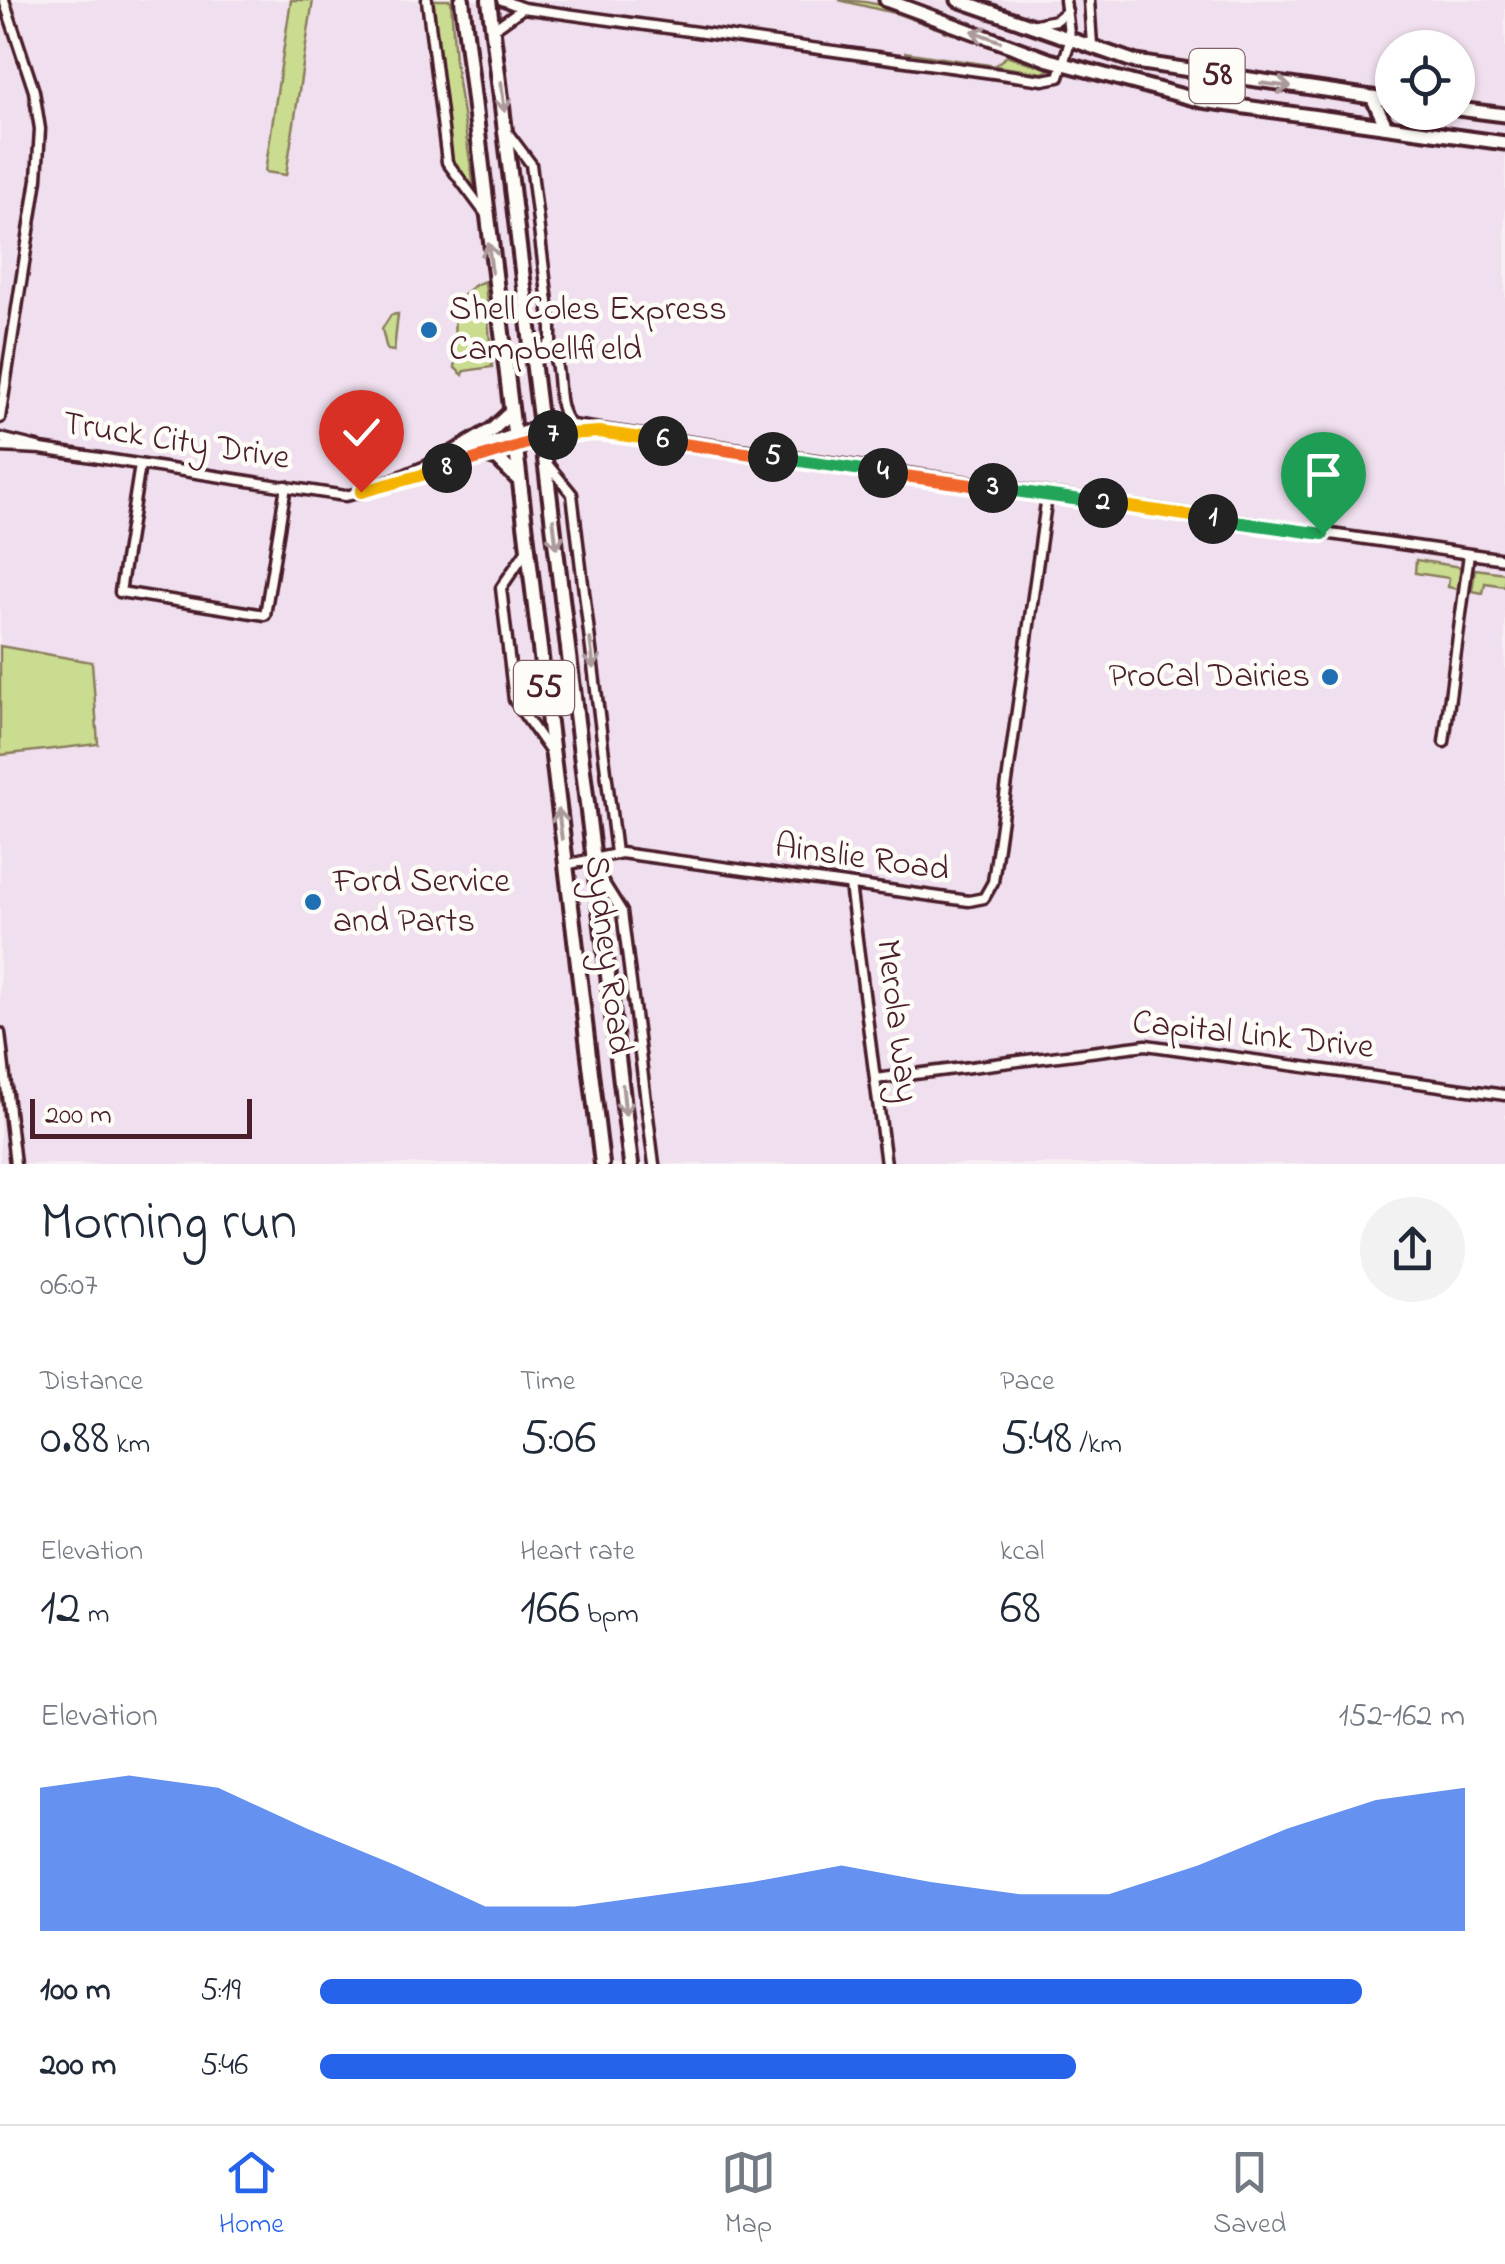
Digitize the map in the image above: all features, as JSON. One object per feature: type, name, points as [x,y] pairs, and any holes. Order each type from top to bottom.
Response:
[{"type":"highway","name":"Sydney Road","points":[[462,0],[602,1164]]},
{"type":"highway","name":"Sydney Road","points":[[490,0],[631,1164]]},
{"type":"highway","points":[[445,458],[492,430],[509,414]]},
{"type":"highway","points":[[484,455],[498,459],[520,481]]},
{"type":"main road","name":"58","points":[[958,0],[1136,62],[1375,97]]},
{"type":"main road","name":"58","points":[[890,1],[1027,52],[1145,88],[1375,124]]},
{"type":"main road","points":[[1027,26],[1032,43],[1027,52]]},
{"type":"main road","points":[[1136,62],[1138,78],[1145,88]]},
{"type":"main road","points":[[1372,97],[1375,103]]},
{"type":"main road","points":[[1475,111],[1505,115]]},
{"type":"main road","name":"58","points":[[1414,130],[1505,143]]},
{"type":"street","points":[[0,418],[37,179],[40,129],[34,91],[4,0]]},
{"type":"street","name":"Sydney Road","points":[[427,0],[448,162],[485,213]]},
{"type":"street","points":[[502,0],[523,8],[1044,80],[1059,76],[1065,64],[1070,41],[1065,0]]},
{"type":"street","points":[[986,0],[993,13]]},
{"type":"street","points":[[1089,0],[1090,41],[1094,48]]},
{"type":"street","points":[[494,30],[508,15],[523,8]]},
{"type":"street","points":[[1027,26],[1056,20],[1067,11]]},
{"type":"street","name":"Sydney Road","points":[[507,132],[531,164],[552,335],[548,346],[554,355],[562,414],[571,426]]},
{"type":"street","points":[[533,362],[548,346]]},
{"type":"street","points":[[542,431],[571,426],[1505,560]]},
{"type":"street","points":[[542,431],[599,432]]},
{"type":"street","name":"Truck City Drive","points":[[361,492],[445,458],[542,431]]},
{"type":"street","name":"Truck City Drive","points":[[0,438],[41,449],[345,496],[484,455],[514,440]]},
{"type":"street","name":"Truck City Drive","points":[[0,447],[41,449]]},
{"type":"street","name":"Sydney Road","points":[[546,463],[572,494],[616,853]]},
{"type":"street","points":[[140,465],[120,592],[265,615],[286,486]]},
{"type":"street","name":"Ainslie Road","points":[[565,864],[616,853],[969,901],[990,892],[1047,496]]},
{"type":"street","points":[[527,550],[505,578],[500,594],[516,708],[552,754]]},
{"type":"street","points":[[1444,742],[1469,554]]},
{"type":"street","name":"Sydney Road","points":[[596,872],[622,912],[654,1164]]},
{"type":"street","name":"Merola Way","points":[[850,884],[886,1164]]},
{"type":"street","points":[[0,1033],[4,1096],[15,1164]]},
{"type":"street","name":"Capital Link Drive","points":[[875,1079],[1146,1045],[1505,1095]]},
{"type":"shaded area","points":[[0,0],[1505,0],[1505,1164],[0,1164]]},
{"type":"green space","points":[[291,0],[313,0],[286,175],[265,172]]},
{"type":"green space","points":[[432,0],[451,0],[455,62],[475,194],[452,161]]},
{"type":"green space","points":[[839,0],[893,8],[944,26],[950,33],[898,14]]},
{"type":"green space","points":[[1007,56],[1050,69],[1042,73],[994,66]]},
{"type":"green space","points":[[485,281],[492,367],[464,371],[463,375],[455,368],[457,306],[471,288]]},
{"type":"green space","points":[[398,314],[394,351],[387,350],[382,329],[391,315]]},
{"type":"green space","points":[[1416,560],[1461,567],[1458,589],[1448,587],[1449,578],[1415,573]]},
{"type":"green space","points":[[1475,569],[1505,573],[1505,586],[1485,583],[1483,593],[1472,591]]},
{"type":"green space","points":[[0,646],[92,662],[98,744],[0,755]]},
{"type":"place","name":"Shell Coles Express Campbellfield","points":[[429,330]]},
{"type":"place","name":"ProCal Dairies","points":[[1330,677]]},
{"type":"place","name":"Ford Service and Parts","points":[[313,902]]},
{"type":"route","points":[[361,492],[380,490],[543,437],[599,432],[1323,534]]}]
